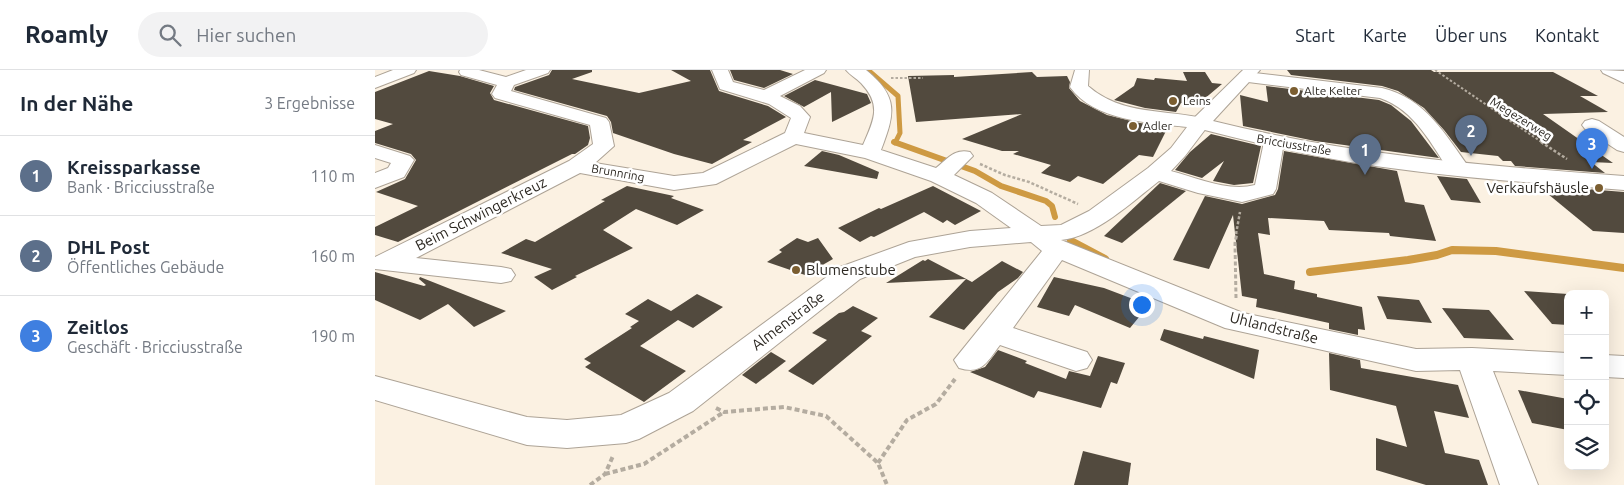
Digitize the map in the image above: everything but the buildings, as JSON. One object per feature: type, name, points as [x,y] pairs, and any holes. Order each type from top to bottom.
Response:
[{"type":"street","points":[[375,83],[408,70]]},
{"type":"street","points":[[467,72],[507,82],[542,70]]},
{"type":"street","points":[[720,70],[726,85],[766,96],[791,106],[801,117],[793,137],[870,153],[953,165],[984,198],[1047,242],[994,332],[970,360]]},
{"type":"street","points":[[766,96],[818,70]]},
{"type":"street","points":[[854,70],[859,72],[879,91],[885,102],[885,111],[870,153]]},
{"type":"street","name":"Bricciusstraße","points":[[1079,70],[1079,87],[1103,105],[1141,114],[1200,123],[1273,142],[1459,169],[1624,183]]},
{"type":"street","points":[[1609,70],[1624,78]]},
{"type":"street","points":[[1249,74],[1382,93],[1398,97],[1422,118],[1459,169]]},
{"type":"street","name":"Almenstraße","points":[[375,388],[527,431],[567,434],[626,428],[681,402],[850,273],[909,250],[969,239],[1047,242],[1098,216],[1156,174],[1178,152],[1200,123],[1249,74]]},
{"type":"street","name":"Brunnring","points":[[507,82],[501,94],[599,122],[605,146],[577,166]]},
{"type":"street","points":[[1592,125],[1624,146]]},
{"type":"street","name":"Brunnring","points":[[577,166],[673,183],[708,179],[793,137]]},
{"type":"street","points":[[1156,174],[1207,188],[1243,195],[1265,189],[1273,142]]},
{"type":"street","points":[[375,151],[403,160],[397,172],[375,181]]},
{"type":"street","name":"Beim Schwingerkreuz","points":[[380,262],[577,166]]},
{"type":"street","name":"Uhlandstraße","points":[[1047,242],[1236,321],[1416,360],[1472,359],[1564,364]]},
{"type":"street","name":"Beim Schwingerkreuz","points":[[380,262],[501,275]]},
{"type":"street","points":[[994,332],[1076,360]]},
{"type":"street","points":[[1472,359],[1519,485]]},
{"type":"street","points":[[1609,366],[1624,367]]},
{"type":"path","name":"Megezerweg","points":[[1435,70],[1598,181]]},
{"type":"path","points":[[886,78],[923,78]]},
{"type":"path","points":[[953,165],[973,158],[982,166],[1029,182],[1085,206],[1098,216]]},
{"type":"path","points":[[1236,321],[1235,243],[1237,227]]},
{"type":"path","points":[[878,463],[907,420],[936,404],[970,360]]},
{"type":"path","points":[[691,395],[724,412]]},
{"type":"path","points":[[590,485],[605,474],[644,464],[724,412],[784,407],[826,416],[878,463],[887,485]]},
{"type":"path","points":[[605,474],[626,428]]},
{"type":"waterway","points":[[868,70],[898,96],[900,133],[895,142]]},
{"type":"waterway","points":[[895,142],[975,171],[1001,186],[1046,201],[1052,206],[1055,217]]},
{"type":"waterway","points":[[1071,241],[1105,259]]},
{"type":"waterway","points":[[1310,272],[1408,260],[1437,255],[1452,250],[1496,251],[1624,268]]},
{"type":"place","name":"Alte Kelter","points":[[1294,91]]},
{"type":"place","name":"Leins","points":[[1173,101]]},
{"type":"place","name":"Adler","points":[[1133,126]]},
{"type":"place","name":"DHL Post","points":[[1471,156]]},
{"type":"place","name":"Zeitlos","points":[[1592,169]]},
{"type":"place","name":"Kreissparkasse","points":[[1365,175]]},
{"type":"place","name":"Verkaufshäusle","points":[[1599,188]]},
{"type":"place","name":"Blumenstube","points":[[796,270]]}]
